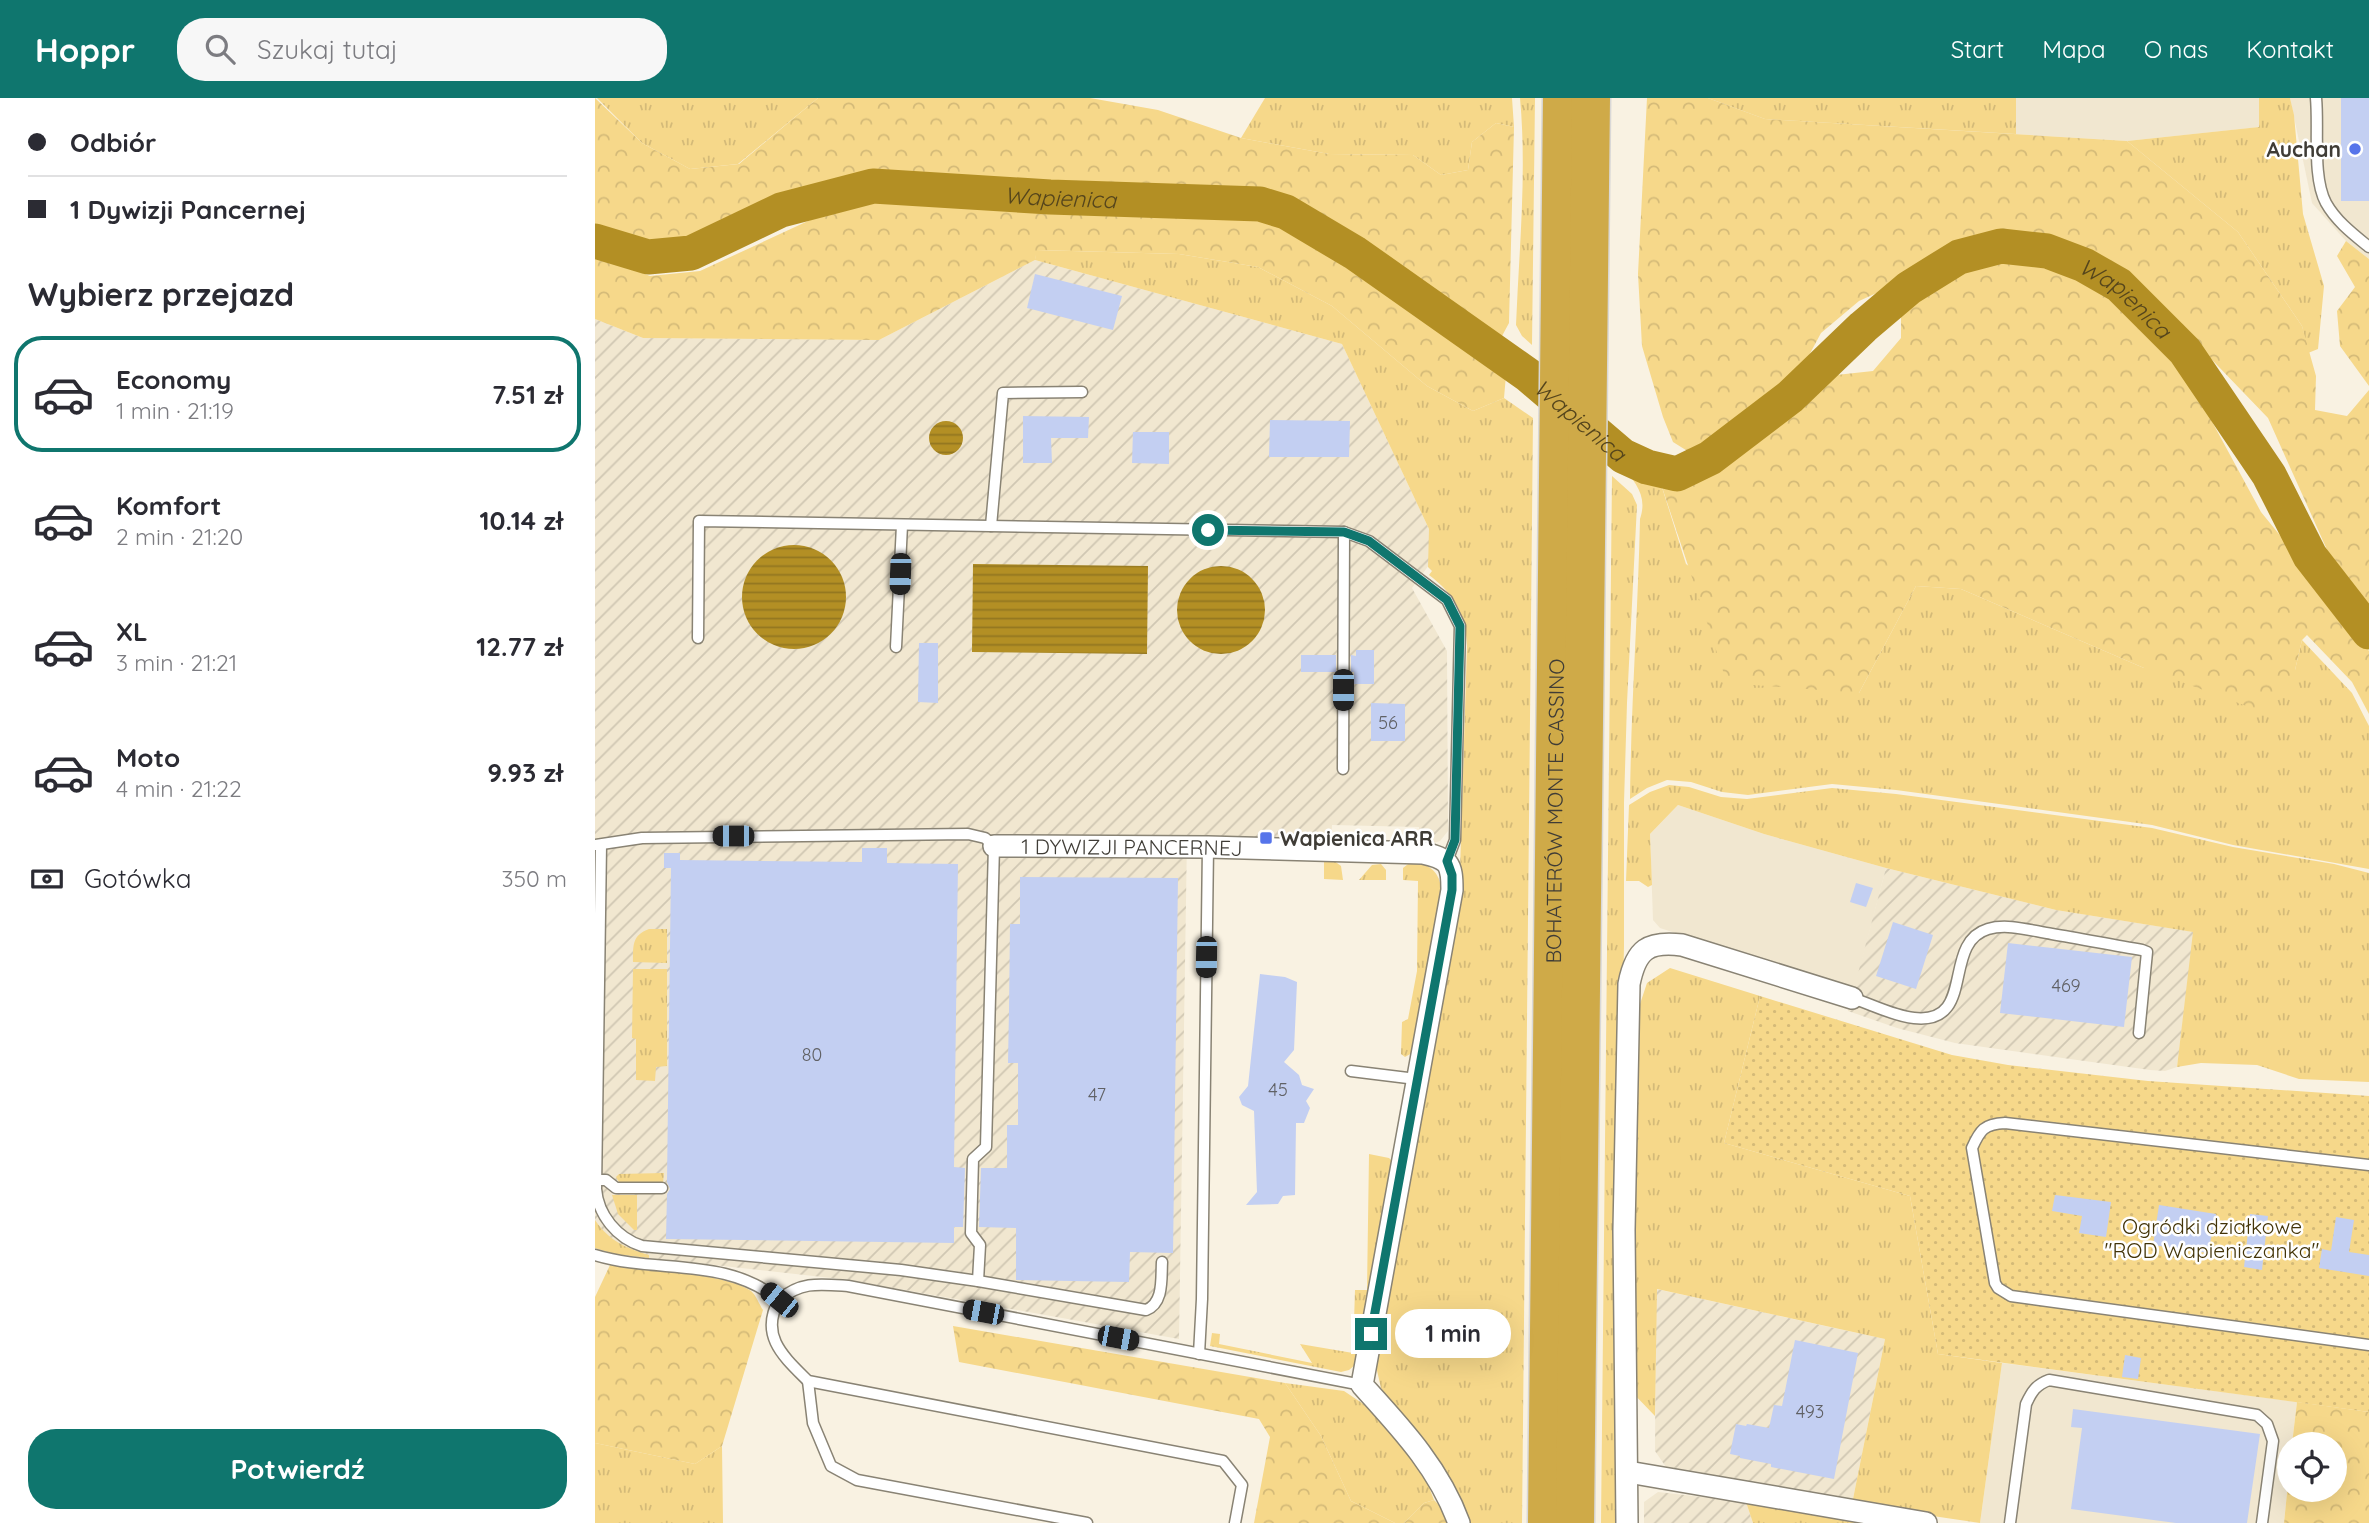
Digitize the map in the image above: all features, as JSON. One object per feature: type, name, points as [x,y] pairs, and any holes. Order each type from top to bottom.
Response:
[{"type":"highway","points":[[1551,98],[1561,177]]},
{"type":"highway","name":"BOHATERÓW MONTE CASSINO","points":[[1546,1523],[1562,98]]},
{"type":"highway","name":"BOHATERÓW MONTE CASSINO","points":[[1575,1523],[1591,98]]},
{"type":"highway","points":[[1589,237],[1606,98]]},
{"type":"street","name":"1 DYWIZJI PANCERNEJ","points":[[994,846],[1208,847],[1423,853],[1442,857],[1447,861]]},
{"type":"street","points":[[1447,861],[1452,875],[1452,890],[1362,1385],[1419,1449],[1451,1501],[1459,1523]]},
{"type":"street","points":[[1627,1523],[1623,1230],[1629,984],[1633,964],[1643,950],[1660,942],[1682,944],[1852,998]]},
{"type":"street","points":[[1628,1472],[1926,1523]]},
{"type":"lane","points":[[2316,98],[2319,176],[2326,202],[2349,231],[2369,247]]},
{"type":"lane","points":[[991,526],[1003,393],[1082,392]]},
{"type":"lane","points":[[698,638],[699,521],[1344,532],[1369,541],[1447,600],[1460,626],[1455,840],[1447,861]]},
{"type":"lane","points":[[896,647],[902,525]]},
{"type":"lane","points":[[1343,769],[1344,532]]},
{"type":"lane","points":[[978,1280],[980,1245],[971,1233],[973,1159],[986,1147],[994,846],[985,838],[968,834],[642,838],[598,845],[596,1180],[601,1209],[620,1235],[642,1246],[901,1270],[978,1280],[1146,1310],[1152,1308],[1159,1298],[1162,1262]]},
{"type":"lane","points":[[1199,1354],[1202,1318],[1208,847]]},
{"type":"lane","points":[[1852,998],[1912,1018],[1930,1018],[1940,1014],[1952,999],[1963,956],[1974,936],[1987,929],[2012,927],[2143,950],[2147,953],[2139,1033]]},
{"type":"lane","points":[[1351,1071],[1416,1079]]},
{"type":"lane","points":[[2369,1165],[2005,1123],[1985,1127],[1972,1148],[1995,1283],[2004,1293],[2369,1345]]},
{"type":"lane","points":[[596,1180],[607,1180],[616,1188],[662,1188]]},
{"type":"lane","points":[[595,1255],[612,1260],[734,1276],[763,1287],[779,1300]]},
{"type":"lane","points":[[1235,1523],[1242,1485],[1223,1461],[809,1381],[781,1354],[770,1326],[771,1314],[779,1300],[791,1290],[805,1285],[848,1286],[1362,1385]]},
{"type":"lane","points":[[2010,1523],[2027,1404],[2031,1392],[2039,1384],[2049,1380],[2257,1415],[2272,1432],[2273,1441],[2262,1523]]},
{"type":"lane","points":[[809,1381],[813,1423],[831,1466],[849,1476],[857,1480],[1087,1523]]},
{"type":"shaded area","points":[[1708,98],[2259,98],[2260,127],[2127,141],[1765,119]]},
{"type":"shaded area","points":[[2290,98],[2369,98],[2369,259],[2346,241],[2312,203]]},
{"type":"shaded area","points":[[1035,260],[1342,344],[1429,529],[1429,565],[1412,588],[1447,651],[1448,831],[1440,841],[1419,842],[1419,827],[1332,825],[1331,841],[1187,838],[1179,1339],[849,1280],[614,1254],[595,1248],[595,319],[643,338],[879,340]]},
{"type":"shaded area","points":[[946,421],[958,426],[963,438],[958,450],[946,455],[934,450],[929,438],[934,426]]},
{"type":"shaded area","points":[[794,545],[814,549],[831,560],[842,577],[846,597],[842,617],[831,634],[814,645],[794,649],[774,645],[757,634],[746,617],[742,597],[746,577],[757,560],[774,549]]},
{"type":"shaded area","points":[[973,564],[1148,566],[1147,654],[972,652]]},
{"type":"shaded area","points":[[1221,566],[1238,570],[1252,579],[1261,593],[1265,610],[1261,627],[1252,641],[1238,650],[1221,654],[1204,650],[1190,641],[1181,627],[1177,610],[1181,593],[1190,579],[1204,570]]},
{"type":"shaded area","points":[[1678,805],[1764,834],[1886,868],[1854,991],[1660,928],[1653,920],[1650,834]]},
{"type":"shaded area","points":[[1886,868],[2056,910],[2194,932],[2177,1067],[2165,1071],[2150,1070],[1955,1043],[1897,1028],[1848,1011]]},
{"type":"shaded area","points":[[1656,1289],[1885,1339],[1852,1504],[1668,1470],[1655,1451]]},
{"type":"shaded area","points":[[2002,1363],[2297,1402],[2293,1432],[2277,1432],[2277,1502],[2286,1502],[2284,1523],[1980,1523]]},
{"type":"shaded area","points":[[1658,1492],[1746,1502],[1753,1523],[1644,1523],[1644,1502]]},
{"type":"green space","points":[[595,98],[642,143],[690,169],[739,164],[818,98],[1090,98],[1158,110],[1241,138],[1329,154],[1413,155],[1441,175],[1468,170],[1472,142],[1496,123],[1514,127],[1509,323],[1502,336],[1489,333],[1302,203],[1258,193],[887,172],[812,186],[788,195],[755,213],[693,236],[654,240],[615,235],[595,228]]},
{"type":"green space","points":[[597,98],[818,98],[738,164],[690,169],[642,143]]},
{"type":"green space","points":[[1265,98],[1512,98],[1514,127],[1496,123],[1472,142],[1468,170],[1441,175],[1413,155],[1329,154],[1241,138]]},
{"type":"green space","points":[[1520,98],[1535,98],[1532,345],[1522,336],[1516,325],[1523,183]]},
{"type":"green space","points":[[1647,98],[1708,98],[1765,119],[2127,141],[2238,232],[2302,326],[2316,376],[2315,410],[2347,416],[2369,390],[2369,618],[2337,572],[2268,418],[2166,312],[2125,278],[2088,256],[2059,243],[2022,237],[1985,239],[1939,250],[1881,291],[1859,301],[1821,333],[1807,359],[1743,417],[1689,452],[1673,442],[1642,346],[1638,274]]},
{"type":"green space","points":[[1708,98],[2016,98],[2016,134],[1765,119]]},
{"type":"green space","points":[[2259,98],[2290,98],[2294,115],[2303,214],[2324,286],[2318,349],[2308,353],[2302,326],[2238,232],[2127,141],[2259,127]]},
{"type":"green space","points":[[878,202],[1052,212],[1252,215],[1295,231],[1332,252],[1506,375],[1504,398],[1473,411],[1427,386],[1332,306],[1258,267],[1179,254],[1037,250],[1035,260],[879,340],[643,338],[595,319],[595,255],[650,276],[700,271],[821,215]]},
{"type":"green space","points":[[2346,241],[2369,259],[2369,386],[2340,346],[2337,311],[2355,287],[2337,256]]},
{"type":"green space","points":[[1036,250],[1179,254],[1258,267],[1332,306],[1427,386],[1473,411],[1504,398],[1533,418],[1522,1523],[1469,1523],[1381,1388],[1375,1362],[1460,870],[1466,635],[1461,614],[1452,597],[1429,575],[1432,571],[1428,567],[1429,529],[1342,344],[1035,260]]},
{"type":"green space","points":[[2022,256],[2074,274],[2126,306],[2176,362],[2203,405],[2261,512],[2346,617],[2369,651],[2369,714],[2352,682],[2307,635],[2302,640],[2295,670],[2260,711],[2144,668],[1961,589],[1916,586],[1859,693],[1727,683],[1660,481],[1686,479],[1721,459],[1827,376],[1873,371],[1901,338],[1901,312],[1936,281],[1985,258]]},
{"type":"green space","points":[[1621,464],[1660,481],[1686,564],[1859,693],[1916,586],[1961,589],[2144,668],[2295,670],[2302,640],[2352,693],[2369,726],[2369,869],[2233,845],[2152,825],[1896,790],[1832,784],[1748,795],[1722,792],[1691,782],[1667,780],[1630,799],[1642,503],[1639,490]]},
{"type":"green space","points":[[1612,476],[1632,494],[1637,505],[1624,803],[1618,1230],[1621,1523],[1601,1523]]},
{"type":"green space","points":[[1669,785],[1689,787],[1721,797],[1747,799],[1832,788],[1896,794],[2152,828],[2233,847],[2334,864],[2369,873],[2369,1082],[2299,1079],[2257,1065],[2201,1063],[2177,1067],[2193,932],[2056,910],[1886,868],[1764,834],[1678,805],[1650,834],[1652,885],[1648,887],[1639,881],[1626,881],[1629,805],[1650,792]]},
{"type":"green space","points":[[1324,859],[1333,860],[1341,866],[1343,880],[1324,879]]},
{"type":"green space","points":[[1412,861],[1431,869],[1441,887],[1412,1053],[1405,1057],[1401,1054],[1402,1022],[1408,1019],[1417,971],[1418,881],[1403,880],[1403,868]]},
{"type":"green space","points":[[1381,864],[1386,870],[1386,880],[1359,880],[1372,865]]},
{"type":"green space","points":[[649,929],[667,929],[667,963],[633,962],[636,938]]},
{"type":"green space","points":[[1670,968],[1760,996],[1724,1143],[1910,1196],[1938,1354],[2002,1363],[1980,1523],[1852,1504],[1885,1339],[1657,1289],[1655,1416],[1629,1389],[1637,1013],[1647,983]]},
{"type":"green space","points":[[633,969],[667,969],[667,1066],[656,1067],[655,1081],[636,1080],[636,1039],[632,1038]]},
{"type":"green space","name":"Ogródki działkowe \"ROD Wapieniczanka\"","points":[[1760,996],[1952,1055],[2008,1065],[2148,1081],[2369,1096],[2369,1412],[1938,1354],[1910,1196],[1724,1143]]},
{"type":"green space","points":[[1369,1154],[1389,1158],[1393,1162],[1355,1365],[1341,1372],[1210,1346],[1212,1333],[1220,1334],[1219,1344],[1312,1363],[1300,1344],[1353,1353],[1355,1290],[1367,1290]]},
{"type":"green space","points":[[664,1173],[663,1183],[619,1182],[616,1177],[619,1174]]},
{"type":"green space","points":[[612,1195],[637,1195],[637,1230],[618,1214]]},
{"type":"green space","points":[[595,1220],[612,1238],[649,1255],[649,1258],[614,1254],[595,1248]]},
{"type":"green space","points":[[610,1265],[724,1280],[751,1291],[763,1310],[722,1446],[695,1464],[595,1443],[595,1297]]},
{"type":"green space","points":[[953,1326],[1285,1383],[1321,1436],[1351,1501],[1395,1523],[1254,1523],[1270,1437],[1259,1419],[959,1362]]},
{"type":"green space","points":[[1285,1383],[1344,1391],[1362,1403],[1399,1437],[1426,1479],[1434,1500],[1424,1503],[1404,1523],[1395,1523],[1351,1501],[1321,1436]]},
{"type":"green space","points":[[2297,1402],[2369,1412],[2369,1523],[2284,1523],[2286,1502],[2347,1502],[2347,1432],[2293,1432]]},
{"type":"green space","points":[[595,1443],[695,1464],[722,1446],[723,1523],[595,1523]]},
{"type":"green space","points":[[1434,1500],[1449,1523],[1404,1523],[1424,1503]]},
{"type":"green space","points":[[1746,1502],[1877,1523],[1753,1523]]},
{"type":"building","name":"Auchan","points":[[2341,98],[2369,98],[2369,201],[2341,201]]},
{"type":"building","points":[[1035,274],[1122,296],[1113,330],[1027,308]]},
{"type":"building","points":[[1023,416],[1089,417],[1088,438],[1051,438],[1052,463],[1023,463]]},
{"type":"building","points":[[1270,420],[1350,421],[1349,457],[1269,457]]},
{"type":"building","points":[[1133,432],[1169,432],[1169,464],[1132,463]]},
{"type":"building","points":[[919,643],[938,643],[938,703],[918,702]]},
{"type":"building","points":[[1356,650],[1374,650],[1374,684],[1354,684],[1351,655],[1356,656]]},
{"type":"building","points":[[1301,655],[1336,655],[1336,672],[1301,672]]},
{"type":"building","points":[[1371,703],[1405,704],[1405,741],[1371,741]]},
{"type":"building","points":[[862,848],[887,848],[887,863],[958,864],[954,1167],[965,1168],[963,1227],[954,1227],[954,1243],[666,1239],[667,1194],[670,1189],[667,1182],[671,868],[664,868],[664,853],[680,853],[680,860],[862,862]]},
{"type":"building","points":[[1020,877],[1178,878],[1173,1253],[1130,1252],[1129,1282],[1016,1280],[1016,1228],[979,1227],[981,1168],[1007,1168],[1007,1125],[1018,1125],[1018,1063],[1008,1063],[1010,924],[1020,924]]},
{"type":"building","points":[[1856,883],[1873,888],[1866,907],[1850,902]]},
{"type":"building","points":[[1893,922],[1933,935],[1916,989],[1876,976]]},
{"type":"building","points":[[2008,943],[2132,957],[2124,1027],[2000,1013]]},
{"type":"building","points":[[1260,974],[1285,977],[1297,982],[1294,1050],[1284,1062],[1299,1075],[1302,1085],[1314,1089],[1306,1101],[1310,1108],[1304,1123],[1296,1123],[1295,1195],[1283,1196],[1278,1204],[1246,1205],[1257,1192],[1254,1111],[1242,1105],[1239,1097],[1248,1086]]},
{"type":"building","points":[[2055,1195],[2111,1202],[2106,1237],[2079,1233],[2082,1216],[2052,1211]]},
{"type":"building","points":[[2159,1205],[2216,1214],[2208,1253],[2153,1245]]},
{"type":"building","points":[[2250,1214],[2268,1216],[2262,1270],[2244,1267]]},
{"type":"building","points":[[2336,1217],[2354,1220],[2349,1252],[2369,1255],[2369,1276],[2319,1268],[2322,1249],[2331,1251]]},
{"type":"building","points":[[1795,1340],[1858,1353],[1834,1479],[1771,1467],[1771,1464],[1730,1454],[1736,1424],[1769,1428],[1774,1405],[1782,1406]]},
{"type":"building","points":[[2125,1355],[2141,1358],[2138,1379],[2122,1377]]},
{"type":"building","points":[[2073,1409],[2260,1434],[2247,1523],[2176,1523],[2071,1509],[2082,1428],[2071,1427]]},
{"type":"waterway","name":"Wapienica","points":[[595,241],[648,257],[691,253],[781,210],[873,186],[1050,197],[1260,204],[1286,212],[1355,253],[1528,375],[1623,456],[1647,467],[1677,474],[1710,458],[1790,397],[1863,327],[1909,288],[1959,257],[2001,246],[2047,251],[2084,265],[2119,285],[2185,351],[2269,475],[2310,556],[2369,632]]},
{"type":"place","name":"Auchan","points":[[2355,149]]},
{"type":"place","name":"Wapienica ARR","points":[[1266,838]]},
{"type":"route","points":[[1208,530],[1344,532],[1369,541],[1447,600],[1460,626],[1455,840],[1447,861],[1452,875],[1452,890],[1371,1334]]}]
